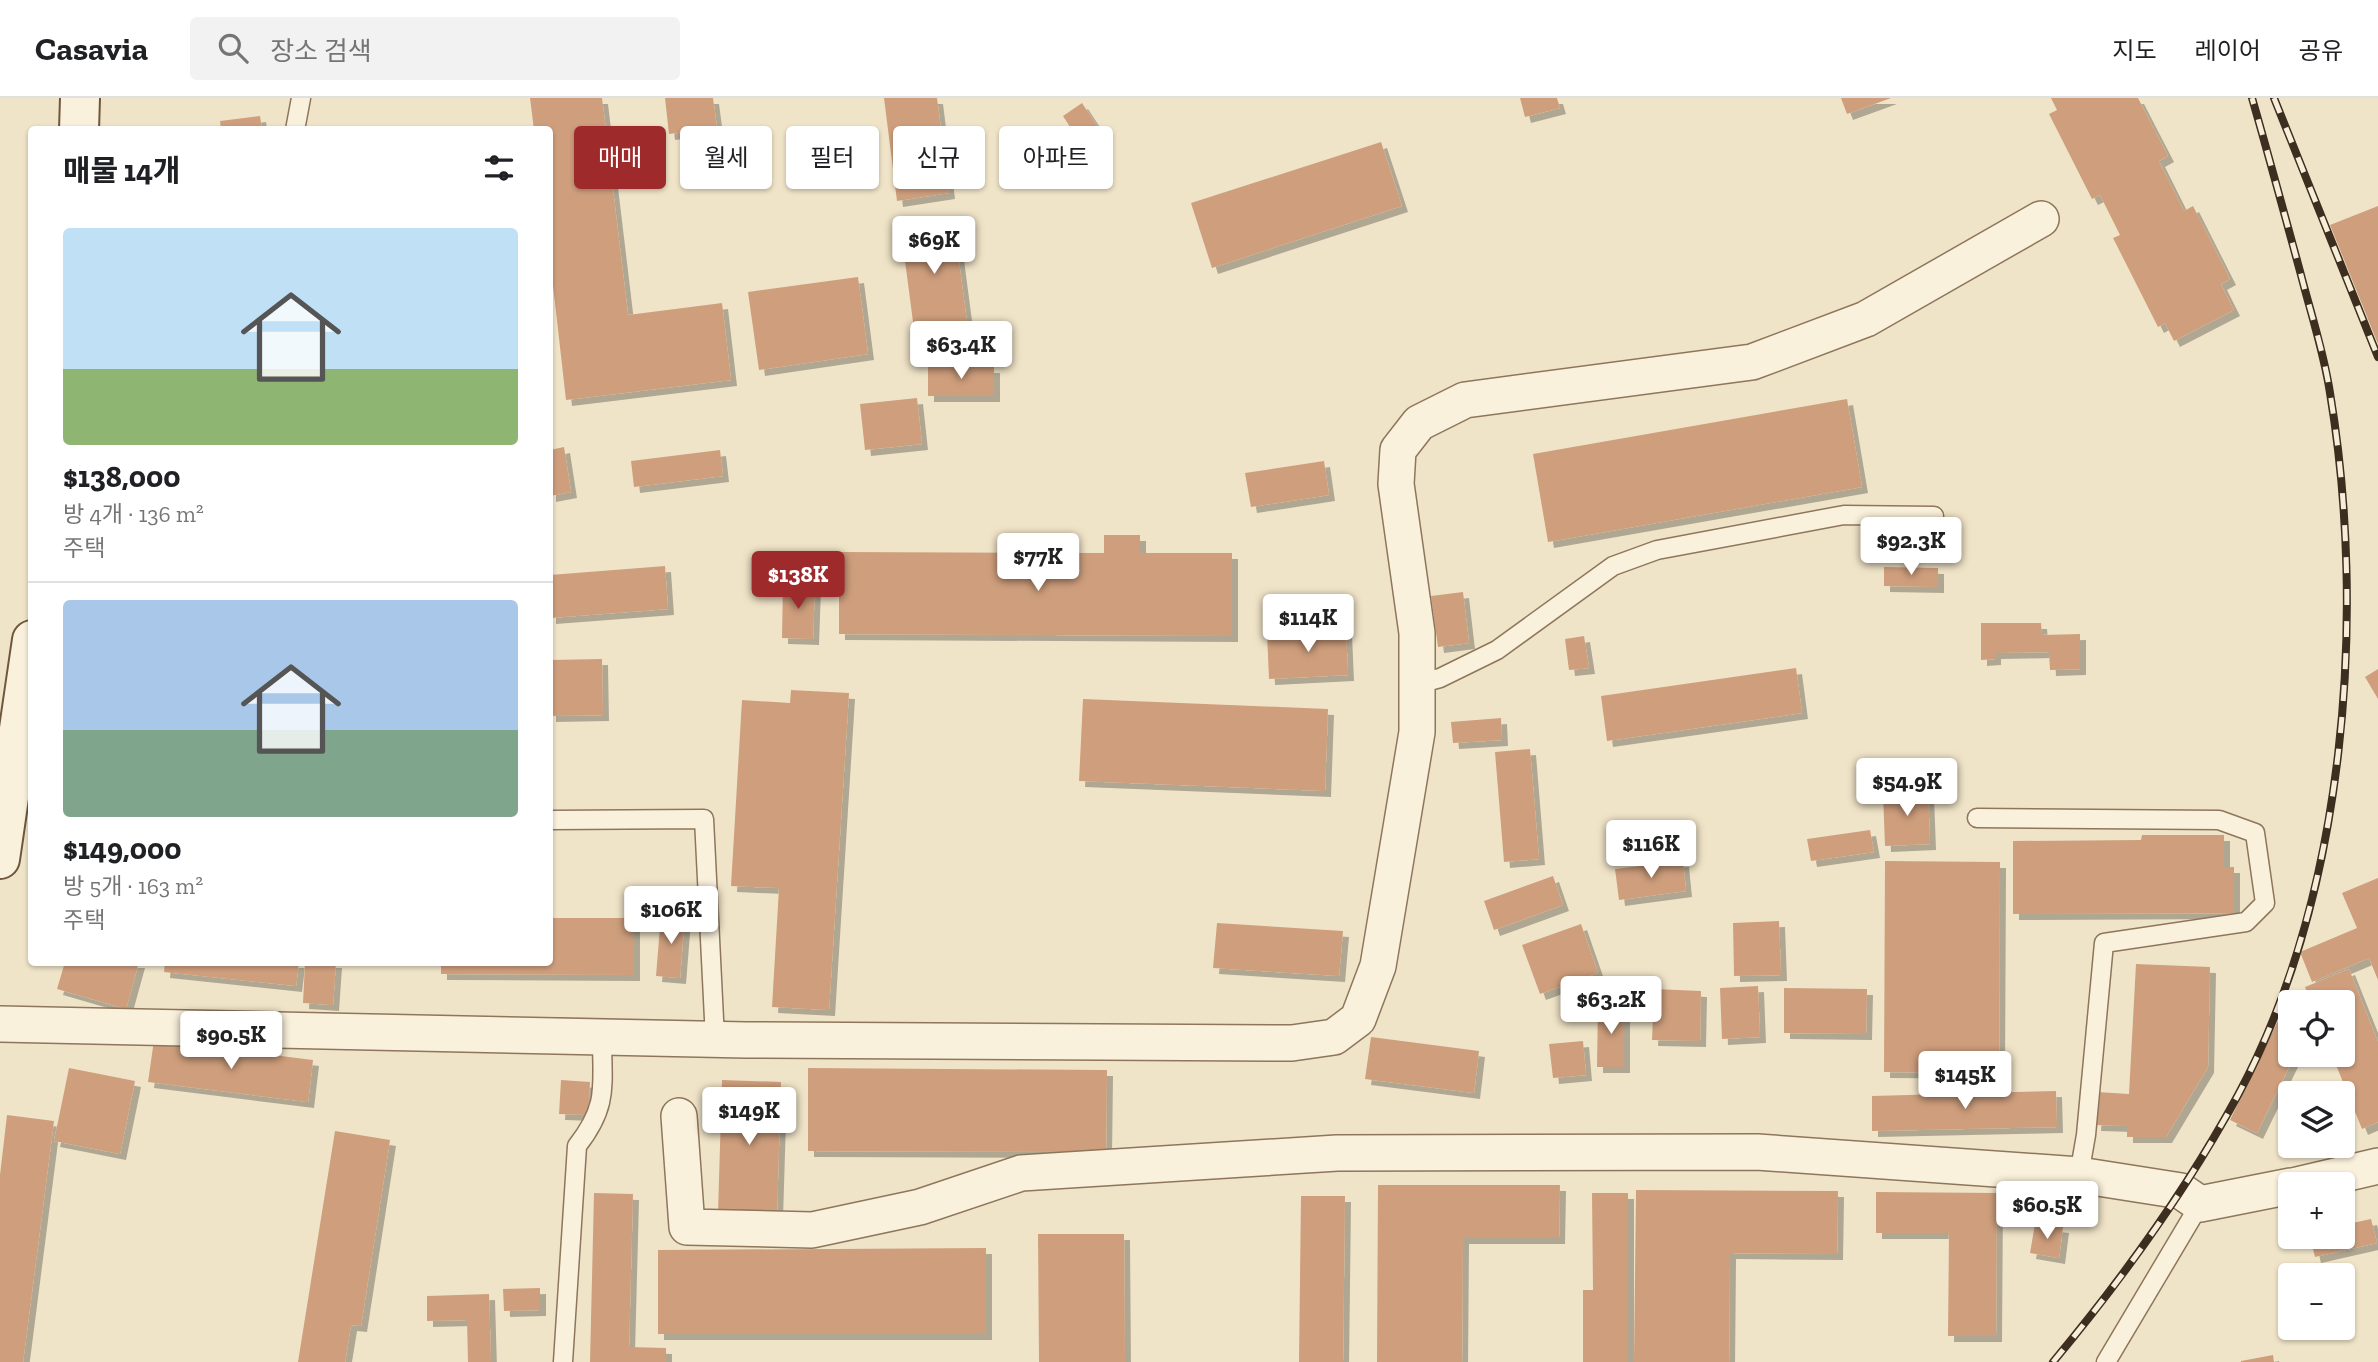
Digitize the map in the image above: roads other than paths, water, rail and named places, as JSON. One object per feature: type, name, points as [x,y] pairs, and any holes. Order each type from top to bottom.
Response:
[{"type":"street","points":[[79,126],[80,98]]},
{"type":"street","points":[[0,1024],[715,1039],[1292,1043],[1334,1037],[1357,1019],[1378,966],[1417,732],[1417,634],[1396,484],[1398,450],[1419,423],[1465,400],[1752,362],[1866,319],[2041,219]]},
{"type":"street","points":[[0,859],[28,667]]},
{"type":"street","points":[[679,1116],[687,1227],[811,1230],[920,1207],[1021,1173],[1337,1153],[1757,1152],[2079,1175],[2181,1191],[2200,1204],[2278,1189]]},
{"type":"street","points":[[2352,1172],[2378,1166]]},
{"type":"lane","points":[[296,126],[301,98]]},
{"type":"lane","points":[[1418,684],[1440,678],[1497,650],[1613,566],[1657,550],[1844,515],[1934,516]]},
{"type":"lane","points":[[1977,818],[2219,820],[2255,833],[2264,903],[2246,922],[2104,943],[2086,1135],[2079,1175]]},
{"type":"lane","points":[[553,820],[704,819],[715,1039]]},
{"type":"lane","points":[[563,1362],[577,1146],[595,1123],[602,1100],[602,1037]]},
{"type":"lane","points":[[2106,1362],[2200,1204]]},
{"type":"railway","points":[[2053,1362],[2104,1298],[2175,1200],[2238,1095],[2274,1016],[2303,932],[2324,843],[2338,752],[2346,660],[2346,568],[2341,479],[2324,363],[2252,98]]},
{"type":"railway","points":[[2274,98],[2378,357]]}]
